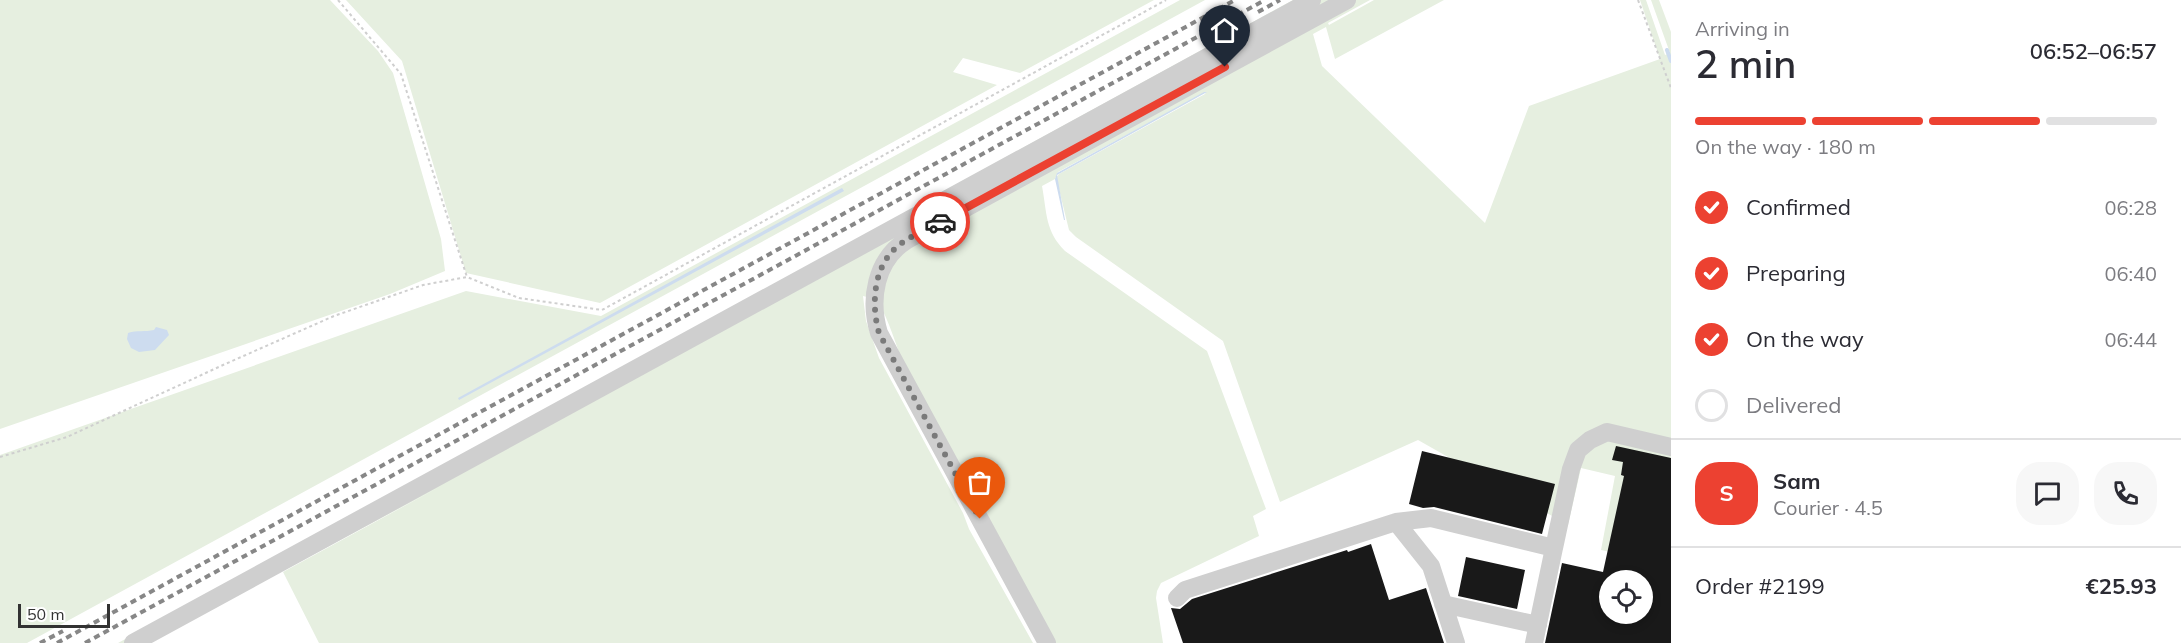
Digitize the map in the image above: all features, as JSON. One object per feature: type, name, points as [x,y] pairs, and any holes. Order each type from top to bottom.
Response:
[{"type":"street","points":[[132,643],[1312,0]]},
{"type":"street","points":[[1047,643],[879,333],[875,318],[874,298],[879,276],[892,252],[917,234],[1347,0]]},
{"type":"street","points":[[862,245],[869,242],[878,243],[892,252]]},
{"type":"street","points":[[1534,643],[1571,469],[1578,450],[1590,440],[1607,432],[1671,447]]},
{"type":"street","points":[[1177,598],[1185,590],[1396,522],[1431,518],[1554,548]]},
{"type":"street","points":[[1396,522],[1431,566],[1456,643]]},
{"type":"street","points":[[1443,604],[1538,625]]},
{"type":"path","points":[[338,0],[401,74],[467,277]]},
{"type":"path","points":[[0,457],[67,437],[334,316],[423,285],[467,277],[519,298],[602,310],[1166,0]]},
{"type":"path","points":[[1638,0],[1671,88]]},
{"type":"green space","points":[[0,0],[330,0],[378,51],[393,73],[441,239],[445,271],[390,294],[0,429]]},
{"type":"green space","points":[[346,0],[1154,0],[1020,73],[963,58],[953,72],[997,85],[600,303],[466,273],[402,61]]},
{"type":"green space","points":[[1180,0],[1205,0],[27,643],[0,643],[0,455],[466,291],[601,316]]},
{"type":"green space","points":[[1293,0],[1342,0],[905,238],[871,298],[863,296],[866,321],[879,358],[963,513],[969,529],[1033,643],[319,643],[283,572],[443,485],[148,643],[118,643]]},
{"type":"green space","points":[[1353,0],[1370,0],[1328,23],[1329,25],[1374,0],[1444,0],[1335,59],[1326,27],[1313,34],[1322,66],[1485,223],[1529,106],[1660,59],[1640,0],[1646,0],[1665,55],[1670,53],[1651,0],[1659,0],[1671,32],[1671,565],[1601,550],[1615,476],[1581,468],[1568,525],[1418,440],[1280,502],[1223,341],[1076,237],[1069,230],[1056,177],[1206,92],[1058,172],[1055,179],[1042,186],[1050,229],[1058,244],[1065,251],[1207,351],[1266,509],[1253,516],[1259,536],[1161,583],[1156,598],[1163,643],[1054,643],[907,374],[890,326],[877,299],[892,258]]},
{"type":"water","points":[[1207,92],[1057,175],[1064,220],[1055,179],[1057,173]]},
{"type":"water","points":[[842,188],[844,191],[459,400],[458,398]]},
{"type":"water","points":[[156,327],[167,330],[169,335],[155,350],[139,352],[131,348],[127,339],[128,333],[154,330]]},
{"type":"building","points":[[1616,446],[1671,458],[1671,643],[1545,643],[1562,563],[1599,571],[1599,624],[1653,624],[1653,570],[1603,570],[1624,476],[1621,475],[1623,462],[1612,460]]},
{"type":"building","points":[[1422,451],[1555,484],[1542,534],[1434,507],[1423,508],[1409,504]]},
{"type":"building","points":[[1371,544],[1389,600],[1426,588],[1444,643],[1183,643],[1171,608],[1180,609],[1192,599]]},
{"type":"building","points":[[1466,557],[1525,570],[1517,609],[1458,596]]},
{"type":"waterway","points":[[1667,50],[1671,61]]},
{"type":"railway","points":[[57,643],[1235,0]]},
{"type":"railway","points":[[85,643],[1265,0]]},
{"type":"railway","points":[[1258,12],[1280,0]]},
{"type":"railway","points":[[40,643],[63,631]]},
{"type":"way so far","points":[[940,222],[900,244],[889,256],[879,276],[875,291],[875,318],[879,333],[980,519]]},
{"type":"route","points":[[940,222],[1225,67]]}]
